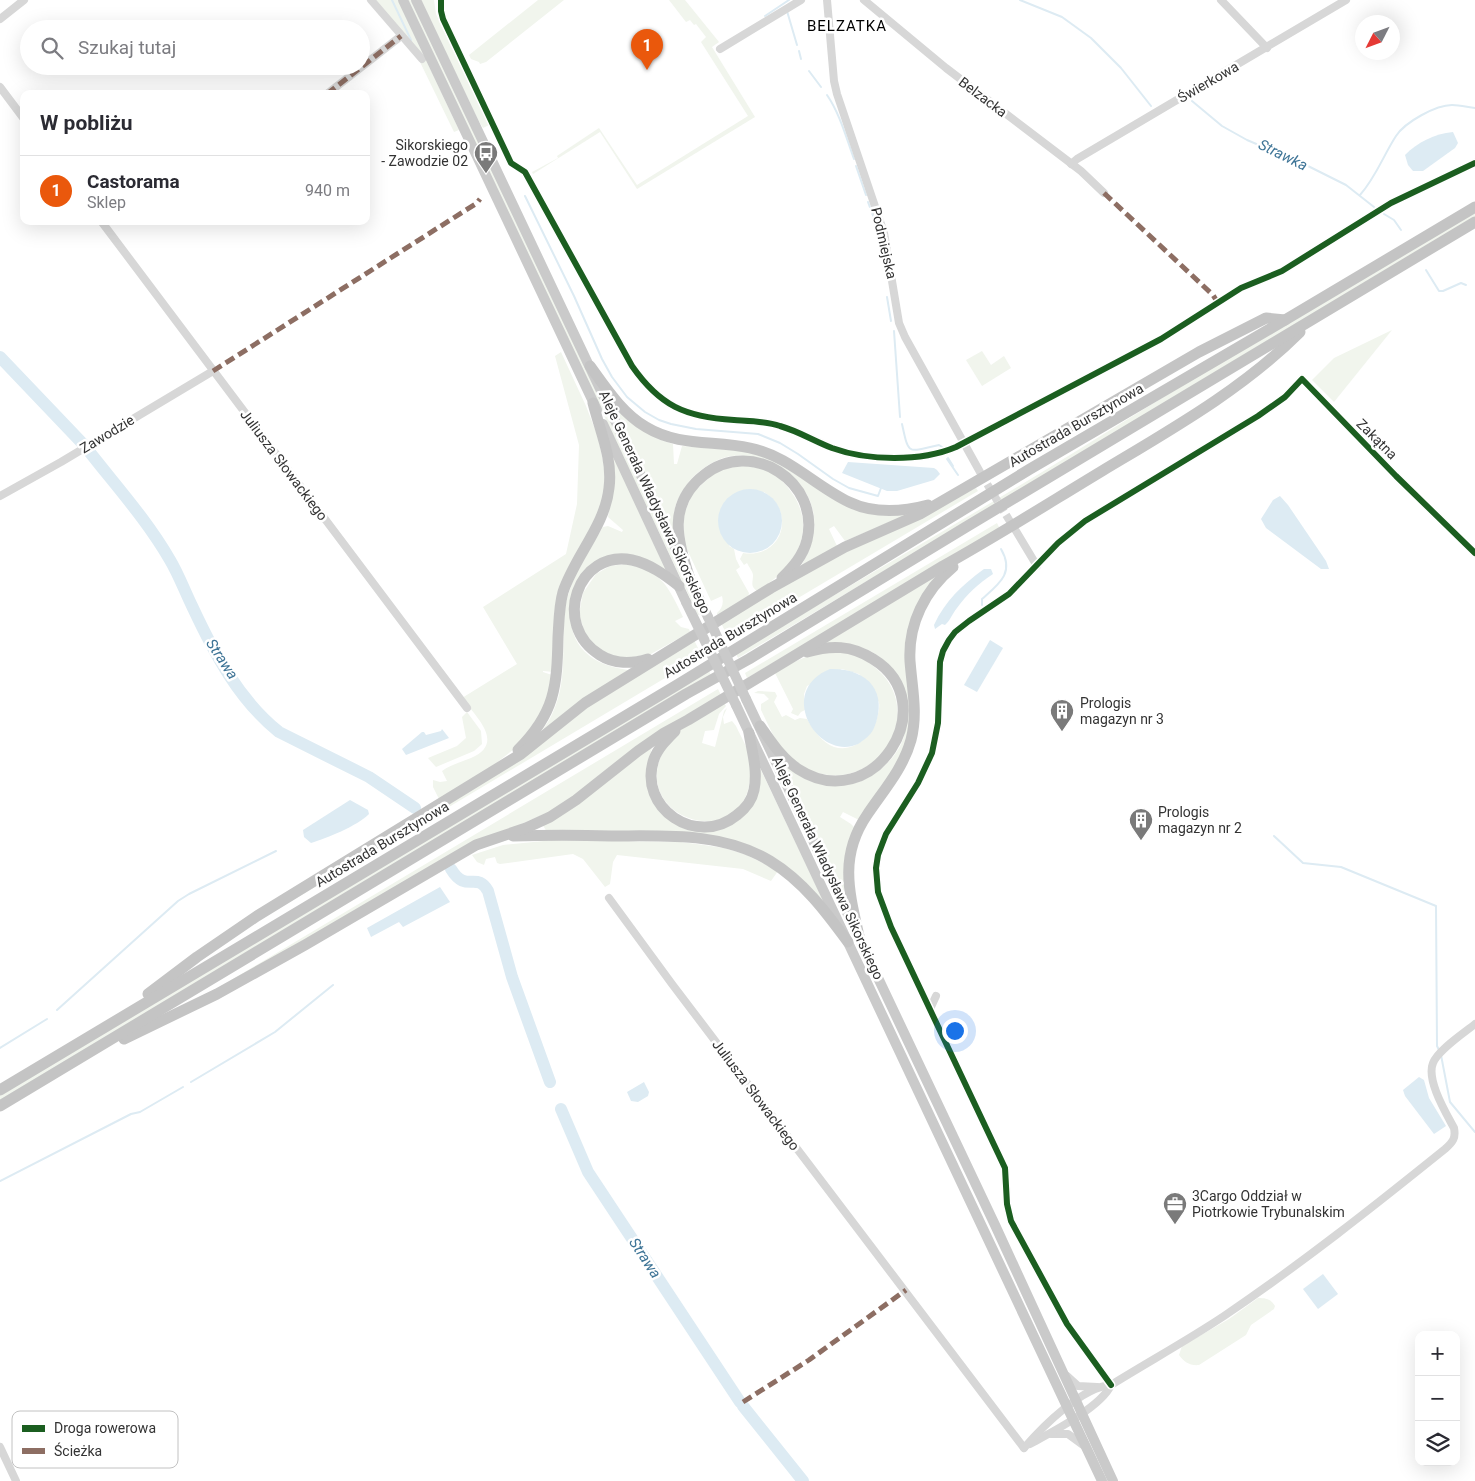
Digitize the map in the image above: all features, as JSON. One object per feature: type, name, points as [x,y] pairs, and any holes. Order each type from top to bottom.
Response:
[{"type":"highway","name":"Autostrada Bursztynowa","points":[[0,1090],[677,685],[1030,469],[1475,207]]},
{"type":"highway","name":"Autostrada Bursztynowa","points":[[0,1106],[1475,222]]},
{"type":"highway","points":[[102,1029],[197,957],[257,916],[494,771],[533,746],[585,703],[771,588],[845,547],[920,514],[951,497],[1199,352],[1266,318],[1285,320]]},
{"type":"highway","points":[[57,1071],[217,994],[476,845],[526,828],[560,811],[642,748],[1170,430],[1252,375],[1280,352],[1313,320]]},
{"type":"highway","points":[[590,366],[623,409],[638,422],[660,435],[682,441],[750,448],[774,456],[790,463],[839,496],[864,507],[898,511],[933,504],[951,497]]},
{"type":"highway","points":[[494,771],[526,742],[548,711],[556,681],[562,594],[570,573],[588,543],[607,502],[610,463],[594,403]]},
{"type":"highway","points":[[690,579],[682,554],[678,529],[680,509],[686,494],[698,480],[715,467],[723,463],[750,461],[774,468],[785,476],[799,493],[808,516],[808,534],[802,555],[794,566],[771,588]]},
{"type":"highway","points":[[853,939],[848,887],[851,853],[854,840],[866,816],[895,775],[911,741],[915,720],[910,649],[917,615],[924,600],[942,576],[976,548]]},
{"type":"highway","points":[[666,652],[638,662],[621,663],[602,657],[589,648],[580,635],[574,621],[574,606],[579,588],[588,575],[601,565],[615,560],[631,560],[643,563],[658,570],[678,586]]},
{"type":"highway","points":[[760,726],[782,756],[797,768],[813,777],[834,781],[852,779],[862,775],[890,753],[898,739],[903,710],[899,692],[889,674],[872,658],[848,648],[829,647],[805,653],[778,666]]},
{"type":"highway","points":[[688,720],[659,749],[652,766],[652,780],[656,797],[662,807],[679,821],[694,827],[710,827],[727,822],[746,806],[753,792],[756,771],[749,733]]},
{"type":"highway","points":[[494,838],[541,835],[640,836],[699,838],[722,842],[768,859],[786,872],[853,939]]},
{"type":"main road","name":"Aleje Generała Władysława Sikorskiego","points":[[403,0],[749,733],[995,1224],[1076,1400],[1077,1416]]},
{"type":"main road","name":"Aleje Generała Władysława Sikorskiego","points":[[416,0],[760,726],[853,939],[985,1232],[1067,1407],[1077,1416]]},
{"type":"main road","points":[[1077,1416],[1086,1448],[1102,1481]]},
{"type":"main road","points":[[1077,1416],[1113,1481]]},
{"type":"street","points":[[0,19],[24,0]]},
{"type":"street","points":[[371,0],[422,59]]},
{"type":"street","points":[[441,0],[443,18],[511,163],[525,172],[632,366],[641,378],[668,404],[691,414],[778,425],[848,452],[898,458],[921,457],[943,453],[1161,339],[1241,288],[1282,271],[1391,203],[1475,163]]},
{"type":"street","points":[[720,49],[801,0]]},
{"type":"street","name":"Podmiejska","points":[[827,0],[834,81],[884,233],[899,323],[980,472]]},
{"type":"street","name":"Belzacka","points":[[864,0],[946,68],[1071,164],[1104,193]]},
{"type":"street","points":[[1221,0],[1267,48]]},
{"type":"street","name":"Świerkowa","points":[[1071,164],[1267,48],[1341,1]]},
{"type":"street","points":[[370,60],[401,36]]},
{"type":"street","points":[[331,90],[351,75]]},
{"type":"street","points":[[0,88],[20,114]]},
{"type":"street","name":"Juliusza Słowackiego","points":[[104,225],[467,708]]},
{"type":"street","name":"Zawodzie","points":[[0,496],[213,371]]},
{"type":"street","name":"Zakątna","points":[[1037,566],[1058,543],[1085,521],[1258,416],[1284,397],[1302,379],[1329,409],[1475,553]]},
{"type":"street","points":[[1016,531],[1037,566],[1009,594],[955,632],[946,646],[940,662],[938,723],[932,753],[918,783],[886,834],[878,855],[876,881],[881,904],[1005,1168],[1007,1204],[1011,1221],[1077,1341],[1111,1385]]},
{"type":"street","name":"Juliusza Słowackiego","points":[[610,898],[674,987],[906,1290],[1024,1448]]},
{"type":"street","points":[[930,1008],[936,996]]},
{"type":"street","points":[[1062,1369],[1070,1380],[1078,1386],[1099,1387],[1111,1385],[1222,1317],[1276,1280],[1449,1146],[1454,1138],[1454,1128],[1435,1090],[1432,1067],[1440,1053],[1475,1024]]},
{"type":"street","points":[[1024,1448],[1077,1416],[1106,1393],[1111,1385]]},
{"type":"street","points":[[1024,1448],[1043,1427],[1067,1407],[1099,1387]]},
{"type":"street","points":[[1044,1436],[1068,1434],[1077,1439],[1086,1448]]},
{"type":"street","points":[[0,1447],[16,1481]]},
{"type":"shaded area","points":[[375,0],[398,0],[459,130],[454,132],[420,62]]},
{"type":"shaded area","points":[[408,0],[412,0],[701,614],[698,615]]},
{"type":"shaded area","points":[[421,0],[434,0],[436,14],[489,125],[483,128],[478,120]]},
{"type":"shaded area","points":[[538,0],[564,0],[486,62],[480,64],[471,59],[469,55]]},
{"type":"shaded area","points":[[669,0],[685,0],[719,42],[712,47],[755,117],[637,189],[600,132],[533,174],[532,172],[558,158],[557,156],[599,128],[637,185],[748,116],[701,42],[706,37],[696,24],[694,25],[690,20],[686,22]]},
{"type":"shaded area","points":[[1453,132],[1458,143],[1455,148],[1423,171],[1413,171],[1408,165],[1405,155],[1427,139]]},
{"type":"shaded area","points":[[1475,210],[1475,218],[738,658],[736,654],[993,502],[1226,359]]},
{"type":"shaded area","points":[[1392,330],[1334,402],[1312,380],[1334,358]]},
{"type":"shaded area","points":[[982,351],[991,365],[1004,356],[1011,368],[982,386],[966,360]]},
{"type":"shaded area","points":[[561,352],[598,437],[605,471],[605,490],[600,510],[573,562],[554,672],[543,671],[552,675],[546,705],[519,745],[495,764],[439,799],[433,787],[433,780],[447,781],[442,771],[471,758],[481,752],[486,745],[485,729],[462,698],[517,664],[483,607],[566,554],[577,504],[579,445],[555,356]]},
{"type":"shaded area","points":[[609,397],[658,439],[673,444],[674,464],[677,464],[682,446],[733,449],[765,456],[832,496],[913,512],[845,541],[834,526],[829,529],[837,546],[799,569],[808,552],[813,535],[814,519],[811,504],[804,490],[794,478],[780,468],[753,458],[736,456],[720,459],[705,467],[688,483],[679,498],[675,510],[675,537]]},
{"type":"shaded area","points":[[612,453],[668,573],[648,560],[627,556],[610,556],[570,604],[570,618],[573,631],[583,650],[602,663],[628,670],[583,700],[537,738],[550,719],[561,686],[564,617],[572,583],[603,527],[608,526],[622,532],[623,530],[608,517],[611,501]]},
{"type":"shaded area","points":[[848,462],[934,468],[940,474],[934,480],[897,491],[887,491],[842,473]]},
{"type":"shaded area","points":[[739,465],[763,469],[785,484],[801,510],[802,538],[790,562],[769,583],[757,591],[753,586],[752,571],[747,563],[744,565],[740,559],[743,553],[756,553],[767,549],[775,542],[780,533],[782,522],[780,511],[774,501],[764,492],[729,546],[734,549],[740,567],[736,570],[749,593],[748,597],[717,615],[722,606],[722,596],[711,601],[685,545],[683,517],[692,494],[716,471]]},
{"type":"shaded area","points":[[976,488],[978,491],[729,639],[721,623],[845,550]]},
{"type":"shaded area","points":[[744,489],[756,489],[773,498],[780,509],[782,521],[780,533],[773,544],[756,553],[744,553],[732,548],[723,539],[718,527],[718,515],[723,503],[732,494]]},
{"type":"shaded area","points":[[1280,496],[1326,561],[1329,569],[1321,569],[1266,528],[1261,519],[1273,500]]},
{"type":"shaded area","points":[[997,523],[1000,529],[747,678],[745,673]]},
{"type":"shaded area","points":[[626,564],[648,571],[668,588],[683,617],[675,621],[681,627],[689,629],[690,632],[651,654],[620,659],[596,648],[585,633],[579,614],[583,593],[596,574],[610,566]]},
{"type":"shaded area","points":[[984,569],[991,569],[993,574],[969,594],[945,625],[942,624],[935,629],[934,625],[943,608],[961,587]]},
{"type":"shaded area","points":[[936,575],[914,612],[912,713],[903,754],[859,819],[843,812],[840,817],[855,828],[844,873],[843,891],[782,761],[807,780],[827,785],[859,782],[874,774],[889,762],[900,747],[905,730],[904,717],[891,668],[871,651],[863,648],[821,644]]},
{"type":"shaded area","points":[[694,640],[702,656],[238,933],[593,703]]},
{"type":"shaded area","points":[[990,640],[1003,648],[977,692],[964,685]]},
{"type":"shaded area","points":[[830,650],[856,655],[875,667],[892,688],[897,707],[896,726],[888,744],[876,759],[859,770],[840,775],[807,770],[786,753],[775,738],[761,710],[761,704],[769,699],[764,694],[754,693],[758,691],[775,692],[777,696],[774,702],[782,717],[786,715],[795,720],[800,718],[807,719],[818,735],[830,745],[848,748],[855,745],[866,737],[875,725],[879,706],[876,696],[859,674],[842,669],[807,686],[804,694],[805,710],[798,716],[791,713],[793,709],[775,673],[801,659]]},
{"type":"shaded area","points":[[830,669],[843,670],[864,677],[872,684],[876,693],[879,703],[874,728],[858,744],[843,747],[829,743],[817,734],[808,721],[804,707],[806,693],[814,679]]},
{"type":"shaded area","points":[[709,671],[711,675],[0,1101],[0,1095]]},
{"type":"shaded area","points":[[718,689],[721,695],[556,809],[521,824],[262,966],[228,982]]},
{"type":"shaded area","points":[[724,703],[726,706],[719,714],[714,730],[705,731],[702,743],[715,747],[724,711],[727,708],[723,717],[724,724],[732,721],[736,726],[750,761],[747,793],[733,813],[714,821],[692,819],[672,809],[659,791],[658,767],[675,734],[688,724]]},
{"type":"shaded area","points":[[467,712],[481,731],[482,744],[474,751],[436,767],[428,758],[457,746],[466,738],[462,717]]},
{"type":"shaded area","points":[[442,729],[449,738],[406,755],[402,749],[422,732],[426,735],[441,731]]},
{"type":"shaded area","points":[[652,747],[647,770],[671,822],[687,830],[737,821],[758,764],[825,904],[745,845],[547,832],[542,824]]},
{"type":"shaded area","points":[[350,800],[368,810],[369,814],[350,827],[318,841],[311,843],[304,837],[303,830]]},
{"type":"shaded area","points":[[554,840],[681,842],[704,845],[724,848],[747,855],[778,871],[771,881],[743,869],[617,855],[613,862],[610,884],[605,887],[583,859],[573,854],[500,864],[497,863],[495,857],[486,859],[484,865],[477,862],[472,855],[503,845]]},
{"type":"shaded area","points":[[440,887],[450,902],[403,927],[399,922],[371,937],[367,928]]},
{"type":"shaded area","points":[[1419,1077],[1424,1080],[1429,1098],[1446,1126],[1434,1134],[1405,1096],[1403,1090]]},
{"type":"shaded area","points":[[644,1082],[649,1092],[648,1096],[638,1102],[631,1101],[627,1092]]},
{"type":"shaded area","points":[[1323,1274],[1338,1294],[1318,1309],[1303,1289]]},
{"type":"shaded area","points":[[1258,1298],[1268,1299],[1275,1306],[1274,1309],[1251,1325],[1246,1335],[1199,1365],[1188,1363],[1179,1355],[1182,1346],[1229,1319]]},
{"type":"waterway","points":[[392,0],[411,40]]},
{"type":"waterway","points":[[765,16],[789,0]]},
{"type":"waterway","name":"Strawka","points":[[1020,0],[1062,17],[1091,38],[1121,68],[1151,106]]},
{"type":"waterway","points":[[787,11],[797,45]]},
{"type":"waterway","points":[[799,51],[801,59]]},
{"type":"waterway","points":[[809,71],[821,87]]},
{"type":"waterway","points":[[827,95],[839,118],[854,159]]},
{"type":"waterway","name":"Strawka","points":[[1192,101],[1222,126],[1247,140],[1306,165],[1346,185],[1374,207]]},
{"type":"waterway","points":[[1360,195],[1371,181],[1396,136],[1406,125],[1430,111],[1445,106],[1455,105],[1475,108]]},
{"type":"waterway","points":[[856,166],[866,195]]},
{"type":"waterway","points":[[525,196],[574,296],[602,359],[612,377],[627,397],[645,412],[659,420],[696,429],[758,434],[780,443],[849,488],[878,496],[881,488]]},
{"type":"waterway","points":[[868,202],[876,224]]},
{"type":"waterway","name":"Strawka","points":[[1384,214],[1394,220],[1401,230]]},
{"type":"waterway","points":[[879,232],[881,242]]},
{"type":"waterway","points":[[882,251],[883,264]]},
{"type":"waterway","name":"Strawka","points":[[1426,270],[1439,291],[1461,283],[1466,285]]},
{"type":"waterway","points":[[887,297],[891,321]]},
{"type":"waterway","points":[[894,331],[900,417]]},
{"type":"waterway","name":"Strawa","points":[[0,357],[83,444]]},
{"type":"waterway","points":[[902,424],[906,442],[911,449],[915,450],[939,445],[942,447]]},
{"type":"waterway","name":"Strawa","points":[[88,450],[161,545],[219,659],[240,691],[252,705],[279,732],[369,777],[415,808]]},
{"type":"waterway","points":[[948,458],[953,466]]},
{"type":"waterway","points":[[947,459],[958,475]]},
{"type":"waterway","points":[[982,605],[982,599],[999,583],[1006,571],[1005,557],[1001,549]]},
{"type":"waterway","points":[[1274,836],[1303,863],[1341,867],[1436,906],[1437,1046],[1439,1050]]},
{"type":"waterway","points":[[57,1010],[178,901],[276,851]]},
{"type":"waterway","name":"Strawa","points":[[451,869],[462,880],[480,883],[488,891],[512,977],[550,1082]]},
{"type":"waterway","points":[[191,1082],[275,1032],[333,985]]},
{"type":"waterway","points":[[0,1048],[47,1019]]},
{"type":"waterway","points":[[1441,1055],[1450,1102],[1475,1132]]},
{"type":"waterway","points":[[0,1181],[131,1114],[140,1112],[183,1087]]},
{"type":"waterway","name":"Strawa","points":[[561,1109],[588,1172],[740,1402]]},
{"type":"waterway","name":"Strawa","points":[[743,1406],[803,1481]]},
{"type":"tunnel","points":[[981,474],[1014,528]]},
{"type":"marked path","points":[[370,60],[401,36]]},
{"type":"marked path","points":[[332,90],[351,75]]},
{"type":"marked path","points":[[1104,193],[1213,295],[1218,303]]},
{"type":"marked path","points":[[213,371],[477,203],[480,199]]},
{"type":"marked path","points":[[743,1402],[809,1360],[906,1290]]},
{"type":"cycle path","points":[[441,0],[443,19],[511,163],[525,172],[632,366],[642,380],[664,400],[688,412],[701,416],[774,424],[832,448],[862,455],[894,458],[911,457],[942,452],[956,447],[1161,339],[1241,288],[1282,271],[1391,203],[1475,163]]},
{"type":"cycle path","points":[[1111,1385],[1067,1324],[1011,1221],[1007,1204],[1005,1168],[891,927],[878,892],[876,868],[878,855],[886,834],[918,783],[932,753],[938,723],[940,662],[943,651],[955,632],[1009,594],[1058,543],[1085,521],[1258,416],[1285,397],[1302,379],[1396,476],[1475,553]]},
{"type":"place","name":"Castorama","points":[[647,70]]},
{"type":"place","name":"Sikorskiego - Zawodzie 02","points":[[486,174]]},
{"type":"place","name":"Prologis magazyn nr 3","points":[[1062,732]]},
{"type":"place","name":"Prologis magazyn nr 2","points":[[1141,841]]},
{"type":"place","name":"3Cargo Oddział w Piotrkowie Trybunalskim","points":[[1175,1225]]},
{"type":"district","name":"BELZATKA","points":[[847,26]]}]
